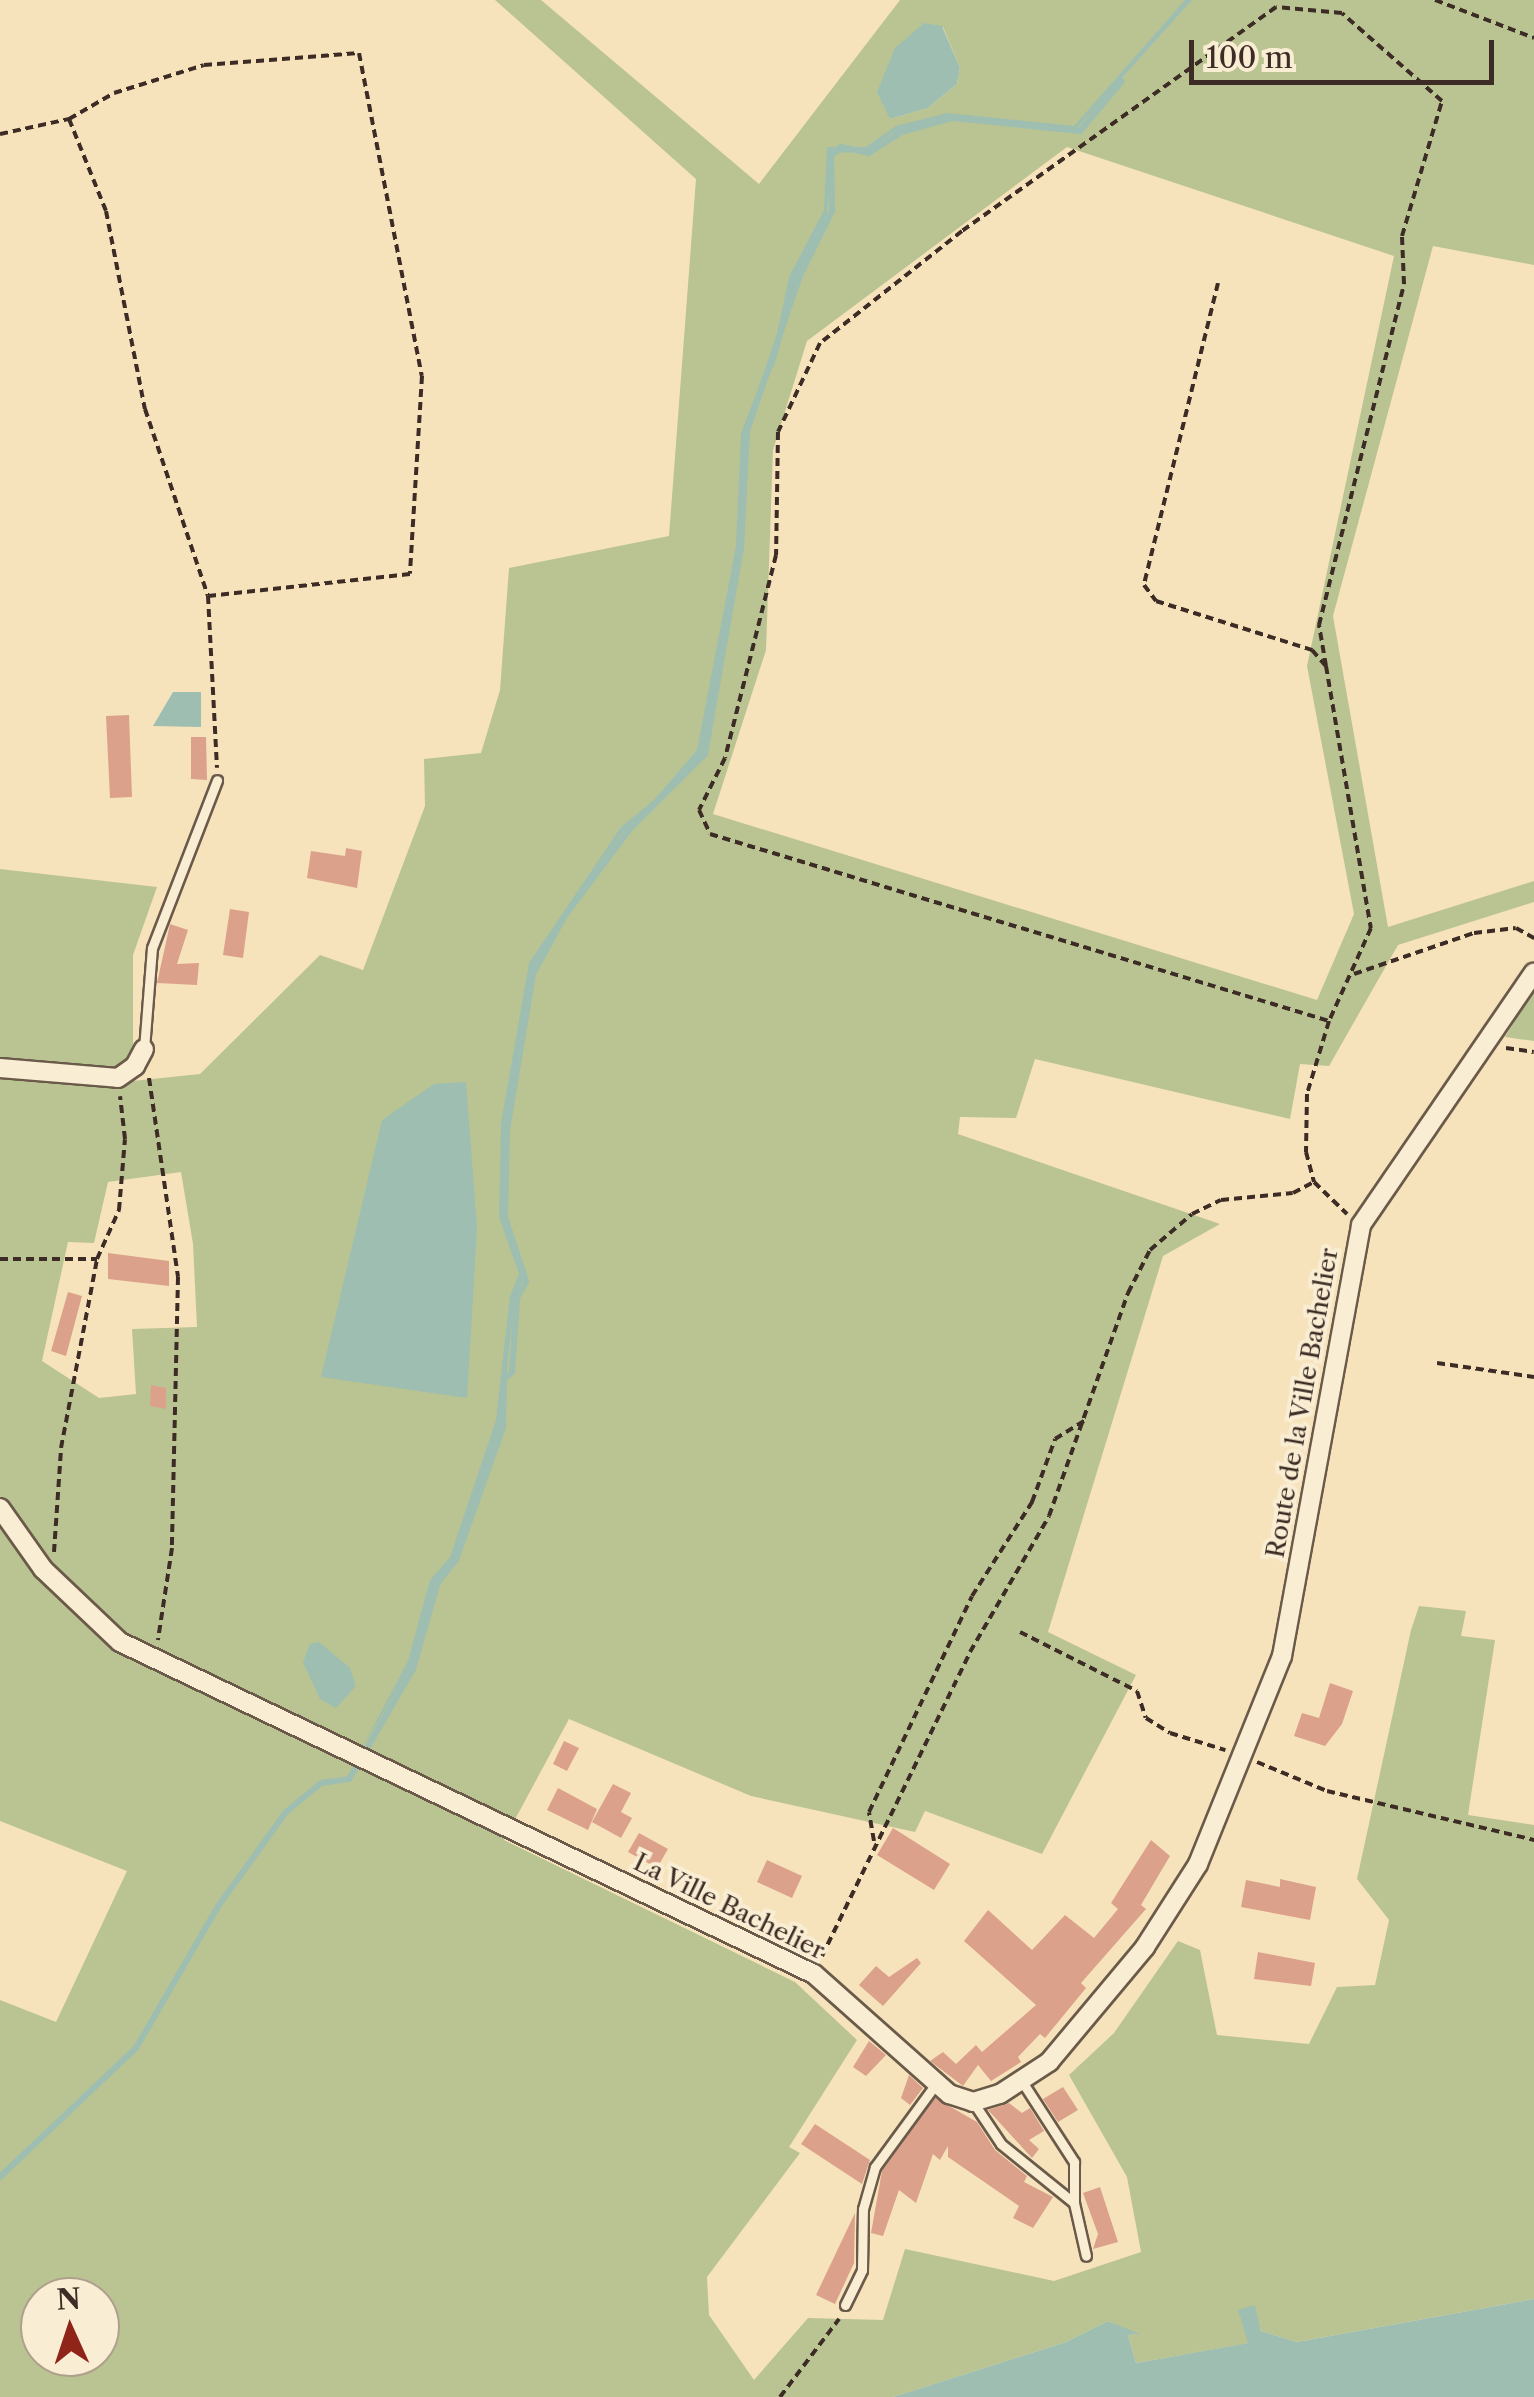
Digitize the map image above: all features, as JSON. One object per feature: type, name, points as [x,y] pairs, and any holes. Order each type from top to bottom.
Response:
[{"type":"street","name":"Route de la Ville Bachelier","points":[[1244,1756],[1282,1656],[1361,1225],[1534,972]]},
{"type":"street","points":[[0,1068],[118,1078],[136,1066],[144,1049]]},
{"type":"street","points":[[0,1508],[44,1569],[120,1642],[155,1662]]},
{"type":"street","name":"La Ville Bachelier","points":[[155,1662],[814,1974],[935,2085],[973,2102]]},
{"type":"street","points":[[973,2102],[1049,2062],[1145,1947],[1198,1864],[1244,1756]]},
{"type":"lane","points":[[144,1049],[152,948],[217,780]]},
{"type":"lane","points":[[1021,2080],[1074,2162],[1074,2204],[1086,2256]]},
{"type":"lane","points":[[846,2306],[862,2270],[863,2209],[876,2167],[935,2085]]},
{"type":"lane","points":[[973,2102],[1001,2144],[1074,2204]]},
{"type":"path","points":[[1435,0],[1534,38]]},
{"type":"path","points":[[1329,1021],[710,834],[699,810],[725,758],[776,554],[778,432],[820,343],[962,231],[1276,7],[1342,13],[1442,101],[1402,236],[1404,284],[1319,624],[1371,928],[1354,974],[1329,1021],[1307,1094],[1306,1152],[1314,1182],[1361,1225]]},
{"type":"path","points":[[0,134],[69,119],[114,93],[204,66],[359,53],[422,376],[410,574],[208,596]]},
{"type":"path","points":[[69,119],[106,211],[145,409],[208,596],[217,780]]},
{"type":"path","points":[[1218,283],[1144,585],[1156,601],[1312,650],[1326,666]]},
{"type":"path","points":[[1354,974],[1474,933],[1516,928],[1534,938]]},
{"type":"path","points":[[1481,1045],[1534,1052]]},
{"type":"path","points":[[144,1049],[178,1277],[172,1548],[155,1662]]},
{"type":"path","points":[[44,1569],[59,1545],[60,1448],[97,1259],[119,1210],[125,1139],[118,1078]]},
{"type":"path","points":[[814,1974],[874,1842],[1049,1516],[1089,1418],[1128,1293],[1150,1250],[1192,1214],[1221,1200],[1293,1193],[1314,1182]]},
{"type":"path","points":[[0,1259],[97,1259]]},
{"type":"path","points":[[1436,1363],[1534,1377]]},
{"type":"path","points":[[874,1842],[869,1812],[972,1596],[1032,1502],[1055,1439],[1089,1418]]},
{"type":"path","points":[[1020,1632],[1137,1690],[1146,1718],[1170,1733],[1244,1756],[1327,1791],[1534,1840]]},
{"type":"path","points":[[780,2397],[846,2306]]},
{"type":"green space","points":[[495,0],[541,0],[759,184],[900,0],[1534,0],[1534,265],[1433,246],[1333,616],[1388,927],[1534,881],[1534,902],[1398,945],[1329,1066],[1300,1064],[1290,1119],[1035,1059],[1016,1118],[960,1117],[958,1134],[1220,1224],[1163,1256],[1048,1632],[1136,1675],[1042,1854],[925,1811],[915,1832],[751,1796],[569,1719],[504,1840],[795,1982],[857,2040],[789,2147],[800,2153],[707,2277],[709,2315],[754,2380],[808,2318],[883,2320],[905,2249],[1054,2281],[1141,2252],[1127,2177],[1069,2075],[1114,2033],[1178,1941],[1200,1950],[1217,2035],[1309,2044],[1337,1987],[1375,1985],[1389,1920],[1357,1879],[1411,1630],[1419,1606],[1466,1611],[1461,1636],[1495,1640],[1468,1815],[1534,1825],[1534,2299],[1297,2342],[1261,2331],[1254,2305],[1249,2343],[1136,2363],[1128,2335],[1137,2334],[1108,2321],[1066,2342],[893,2397],[0,2397],[0,2000],[56,2022],[127,1871],[0,1821],[0,869],[157,887],[133,955],[133,1081],[200,1074],[320,955],[363,970],[425,806],[424,759],[481,753],[500,690],[509,568],[669,536],[696,179]],"holes":[[[943,27],[960,68],[957,84],[928,108],[890,119]],[[1067,147],[1394,256],[1307,666],[1354,914],[1317,1000],[713,814],[766,650],[773,450],[807,341]],[[181,1172],[193,1244],[197,1327],[132,1329],[136,1394],[99,1398],[42,1361],[68,1242],[94,1243],[108,1182]]]},
{"type":"green space","points":[[1534,990],[1534,1041],[1505,1037]]},
{"type":"shaded area","points":[[1185,0],[1192,0],[1076,129],[945,118],[891,134],[867,152],[832,153],[826,224],[799,274],[776,360],[745,432],[748,465],[735,574],[702,754],[624,831],[562,916],[531,974],[505,1131],[504,1219],[523,1278],[515,1297],[501,1423],[455,1558],[437,1579],[411,1667],[362,1748],[408,1661],[430,1580],[450,1557],[496,1420],[510,1296],[519,1274],[499,1217],[501,1123],[529,963],[621,827],[654,800],[697,750],[736,546],[741,433],[774,348],[789,277],[824,210],[827,147],[866,147],[896,126],[947,113],[1074,126]]},
{"type":"shaded area","points":[[924,23],[942,26],[960,68],[957,84],[928,108],[890,119],[877,92],[895,48]]},
{"type":"shaded area","points":[[173,692],[201,692],[201,727],[153,726]]},
{"type":"shaded area","points":[[466,1082],[477,1228],[467,1398],[321,1377],[382,1120],[434,1084]]},
{"type":"shaded area","points":[[319,1642],[350,1668],[356,1686],[336,1708],[320,1699],[303,1662],[310,1644]]},
{"type":"shaded area","points":[[1534,2299],[1534,2397],[893,2397],[1066,2342],[1108,2321],[1140,2334],[1128,2335],[1136,2363],[1248,2343],[1238,2310],[1255,2305],[1261,2331],[1297,2342]]},
{"type":"building","points":[[129,715],[132,797],[110,798],[106,716]]},
{"type":"building","points":[[191,737],[206,737],[207,780],[191,779]]},
{"type":"building","points":[[346,848],[362,851],[357,888],[307,878],[311,851],[345,856]]},
{"type":"building","points":[[230,909],[249,912],[243,958],[223,955]]},
{"type":"building","points":[[170,924],[188,930],[177,964],[199,963],[197,985],[157,983]]},
{"type":"building","points":[[108,1253],[169,1261],[169,1286],[108,1279]]},
{"type":"building","points":[[68,1292],[82,1296],[66,1356],[51,1351]]},
{"type":"building","points":[[151,1385],[166,1388],[166,1409],[150,1406]]},
{"type":"building","points":[[1330,1683],[1353,1691],[1342,1724],[1325,1746],[1294,1736],[1302,1713],[1319,1718]]},
{"type":"building","points":[[564,1741],[579,1748],[567,1771],[553,1764]]},
{"type":"building","points":[[613,1784],[631,1793],[621,1812],[632,1818],[621,1838],[592,1822]]},
{"type":"building","points":[[558,1788],[597,1809],[588,1830],[547,1810]]},
{"type":"building","points":[[893,1828],[950,1864],[934,1890],[877,1855]]},
{"type":"building","points":[[639,1833],[668,1849],[657,1868],[628,1852]]},
{"type":"building","points":[[1151,1840],[1170,1856],[1141,1905],[1146,1909],[1081,1983],[1086,1988],[1045,2038],[1040,2034],[1018,2057],[1021,2062],[991,2081],[978,2065],[963,2086],[930,2061],[943,2052],[956,2064],[976,2045],[982,2052],[1036,2005],[964,1941],[988,1910],[1032,1950],[1065,1915],[1094,1938],[1118,1909],[1111,1903]]},
{"type":"building","points":[[767,1860],[802,1876],[792,1898],[757,1882]]},
{"type":"building","points":[[1280,1879],[1316,1887],[1310,1920],[1241,1907],[1246,1880],[1280,1887]]},
{"type":"building","points":[[1258,1952],[1315,1963],[1311,1986],[1254,1979]]},
{"type":"building","points":[[917,1958],[921,1963],[883,2006],[859,1985],[876,1966],[889,1977]]},
{"type":"building","points":[[869,2041],[886,2055],[866,2076],[853,2067]]},
{"type":"building","points":[[909,2075],[923,2088],[910,2105],[901,2098]]},
{"type":"building","points":[[1063,2087],[1078,2110],[1058,2122],[1043,2099]]},
{"type":"building","points":[[935,2098],[977,2122],[995,2150],[1027,2176],[1024,2182],[1053,2197],[1033,2228],[1013,2218],[1019,2206],[948,2157],[948,2146],[940,2160],[933,2154],[916,2203],[899,2190],[883,2236],[871,2233],[882,2171]]},
{"type":"building","points":[[1009,2103],[1022,2113],[1030,2108],[1044,2131],[1029,2140],[1039,2149],[1032,2158],[988,2110]]},
{"type":"building","points":[[815,2124],[870,2160],[862,2184],[801,2144]]},
{"type":"building","points":[[1100,2187],[1118,2242],[1093,2249],[1098,2234],[1083,2193]]},
{"type":"building","points":[[855,2213],[854,2263],[835,2304],[816,2295]]},
{"type":"waterway","points":[[0,2177],[136,2048],[219,1905],[286,1812],[321,1783],[349,1779],[413,1669],[438,1582],[456,1560],[503,1427],[504,1379],[512,1372],[517,1298],[526,1281],[505,1217],[507,1130],[533,974],[564,917],[629,830],[705,754],[741,547],[747,431],[799,278],[832,211],[831,156],[841,147],[869,153],[901,132],[953,118],[1080,131],[1122,81]]}]
